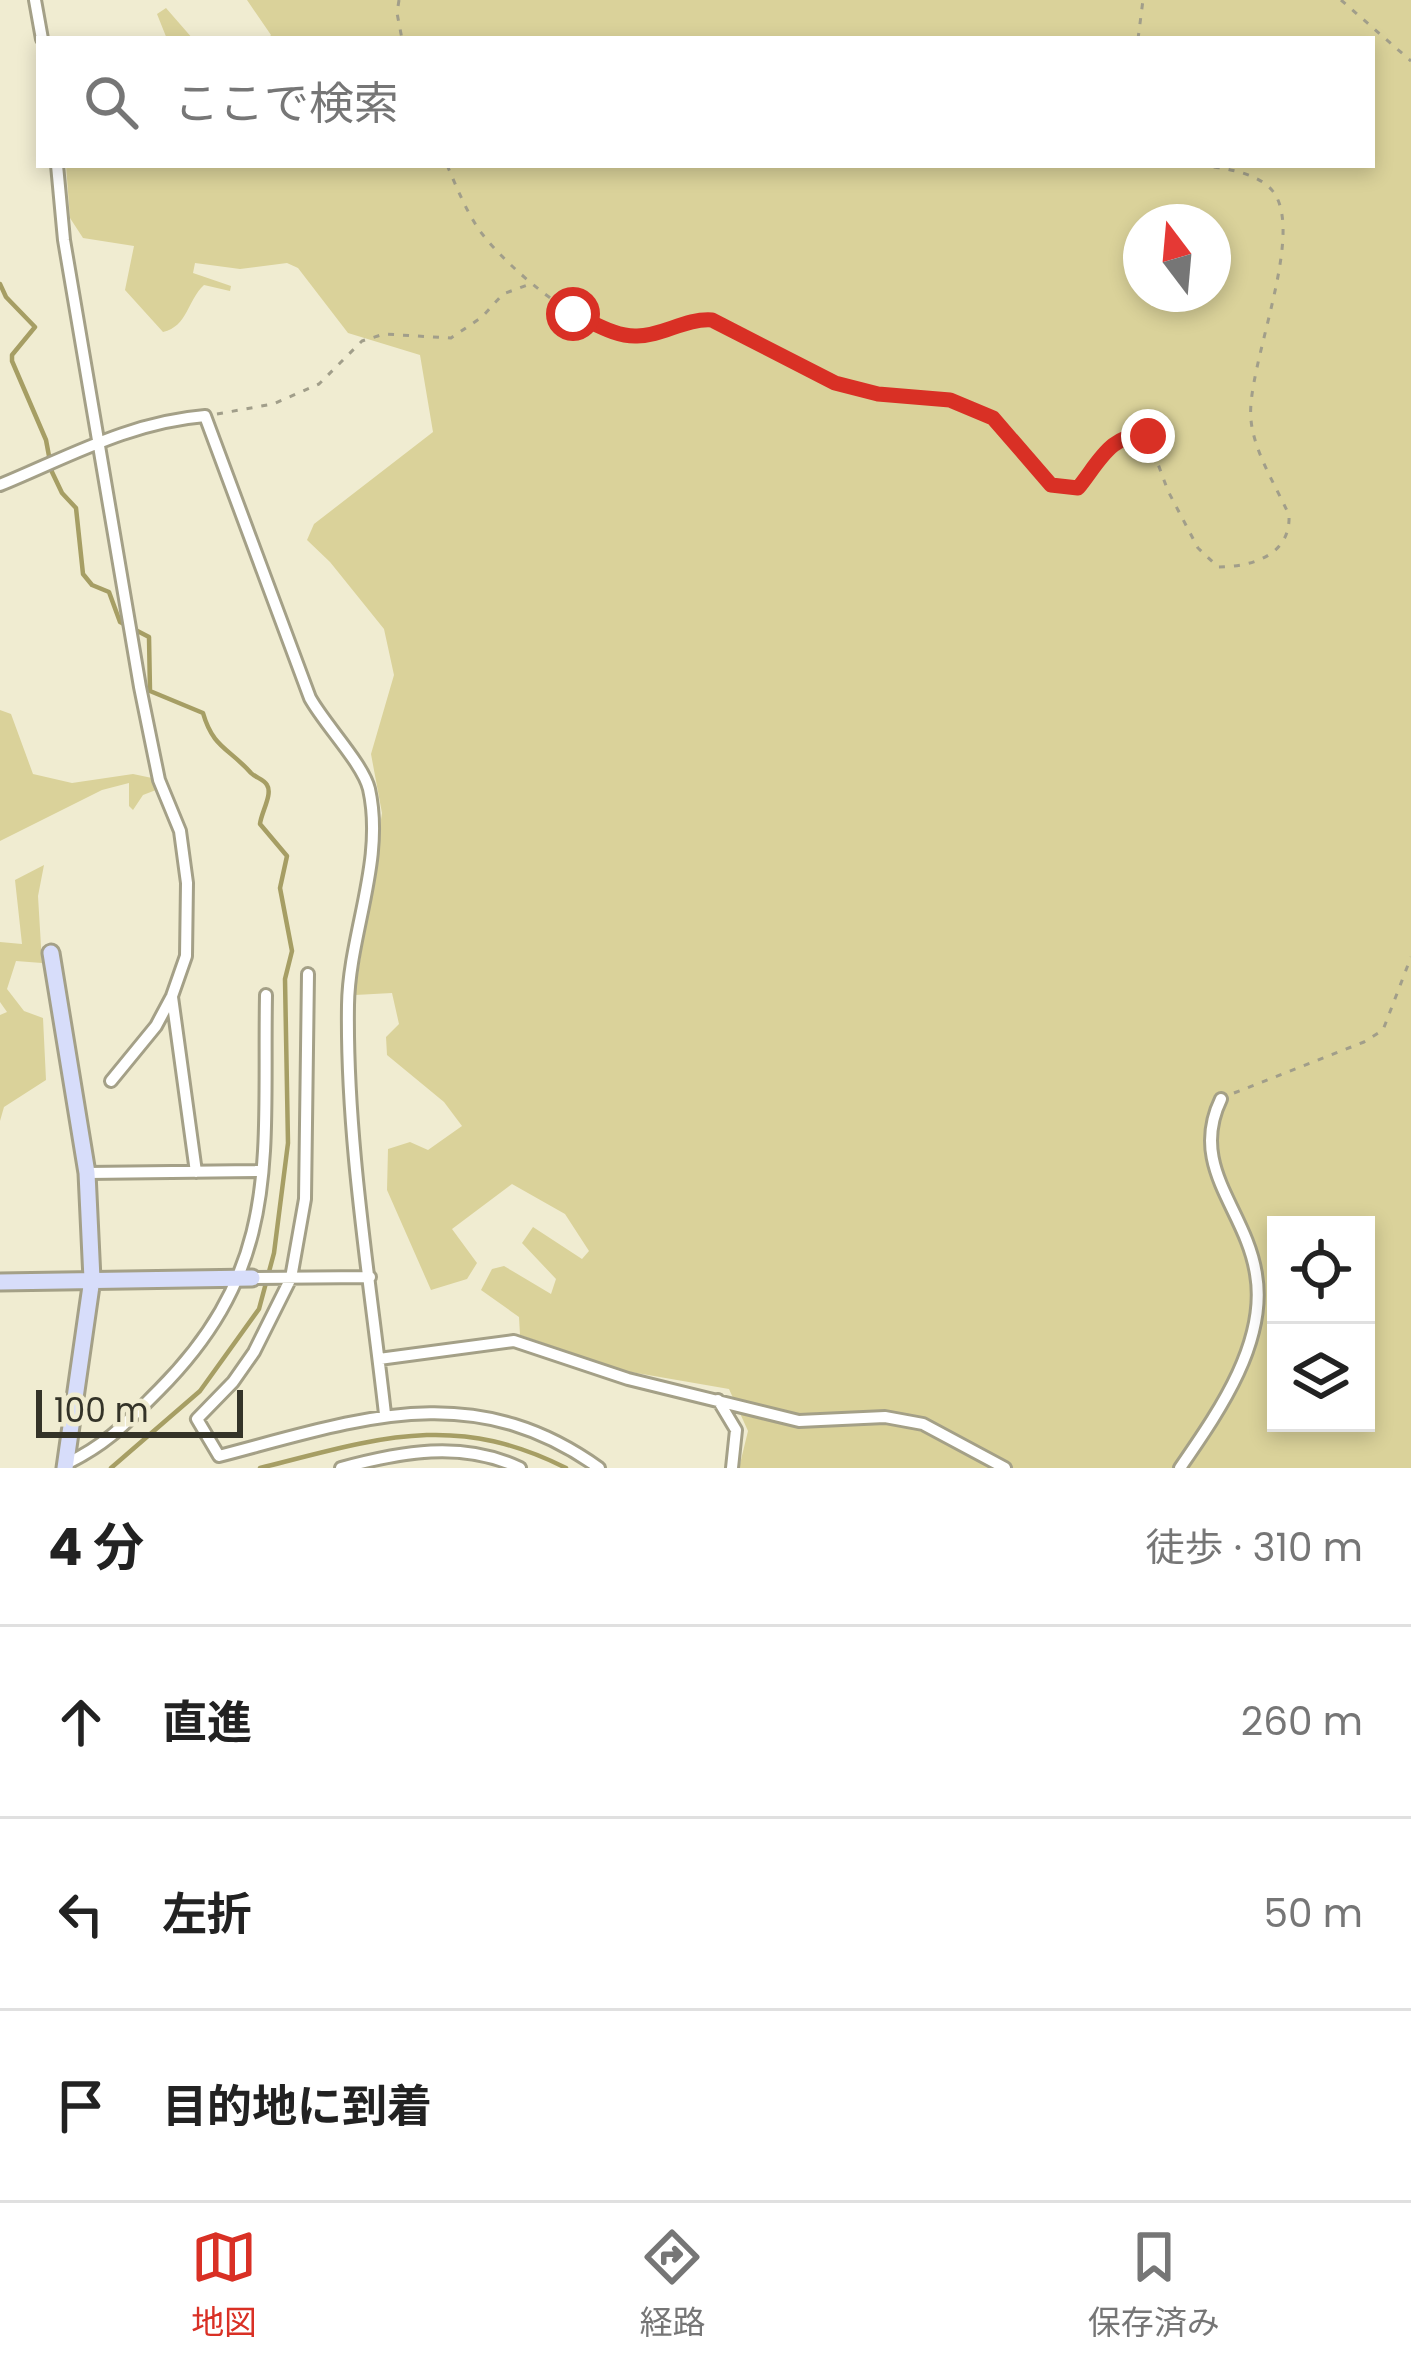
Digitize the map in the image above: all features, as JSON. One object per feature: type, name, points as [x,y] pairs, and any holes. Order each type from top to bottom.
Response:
[{"type":"street","points":[[35,0],[41,36]]},
{"type":"street","points":[[57,168],[64,240],[130,626],[159,780],[180,831],[187,883],[186,956],[172,996],[157,1025],[111,1081]]},
{"type":"street","points":[[0,484],[97,442],[161,421],[205,416],[310,698],[327,728],[364,772],[374,813],[348,1001],[351,1090],[386,1414]]},
{"type":"street","points":[[51,953],[87,1173],[92,1279],[65,1466]]},
{"type":"street","points":[[308,974],[305,1199],[286,1278],[254,1352],[197,1419],[219,1456],[386,1414],[490,1417],[542,1433],[598,1468]]},
{"type":"street","points":[[65,1466],[104,1446],[191,1358],[246,1278],[260,1210],[266,995]]},
{"type":"street","points":[[172,996],[196,1172]]},
{"type":"street","points":[[1180,1468],[1244,1359],[1257,1300],[1256,1274],[1243,1227],[1222,1191],[1210,1150],[1213,1117],[1221,1099]]},
{"type":"street","points":[[87,1173],[262,1171]]},
{"type":"street","points":[[0,1282],[370,1277]]},
{"type":"street","points":[[379,1359],[514,1341],[628,1379],[799,1421],[884,1417],[923,1424],[1004,1468]]},
{"type":"street","points":[[718,1400],[736,1430],[733,1468]]},
{"type":"street","points":[[341,1468],[398,1453],[456,1450],[520,1468]]},
{"type":"path","points":[[399,0],[401,36]]},
{"type":"path","points":[[1138,36],[1143,0]]},
{"type":"path","points":[[1341,0],[1411,61]]},
{"type":"path","points":[[448,168],[483,236],[532,284],[573,314],[621,335],[640,337],[700,319],[712,320],[835,383],[878,394],[950,400],[993,418],[1051,485],[1064,488],[1078,488],[1108,447],[1135,434],[1148,436],[1168,490],[1198,548],[1218,567],[1234,567],[1269,556],[1290,529],[1289,515],[1251,422],[1252,388],[1267,335],[1285,219],[1272,190],[1221,168]]},
{"type":"path","points":[[205,416],[273,404],[319,384],[362,340],[384,334],[452,338],[482,317],[503,294],[532,284]]},
{"type":"path","points":[[1221,1099],[1383,1030],[1411,957]]},
{"type":"shaded area","points":[[247,0],[1411,0],[1411,1468],[739,1468],[748,1431],[729,1389],[625,1371],[520,1335],[519,1317],[481,1290],[492,1269],[504,1266],[551,1294],[556,1279],[522,1243],[533,1227],[582,1259],[589,1251],[565,1214],[512,1184],[452,1229],[477,1263],[467,1279],[431,1290],[387,1190],[388,1149],[410,1142],[428,1150],[462,1126],[444,1102],[387,1055],[386,1037],[399,1024],[392,993],[355,995],[382,813],[371,754],[394,675],[384,629],[307,540],[314,524],[433,432],[420,355],[348,333],[298,268],[287,263],[240,269],[195,263],[193,273],[231,286],[230,291],[204,285],[178,324],[163,332],[125,290],[134,246],[83,238],[70,218],[66,168],[1375,168],[1375,36],[270,36]]},
{"type":"shaded area","points":[[166,8],[190,36],[166,36],[157,14]]},
{"type":"shaded area","points":[[0,710],[11,714],[33,774],[72,783],[133,774],[152,778],[156,790],[143,795],[133,810],[129,783],[102,790],[0,841]]},
{"type":"shaded area","points":[[44,865],[38,896],[42,963],[16,961],[7,989],[24,1011],[43,1018],[46,1080],[4,1107],[0,1121],[0,1015],[7,1012],[0,1002],[0,942],[22,944],[15,880]]},
{"type":"waterway","points":[[0,284],[35,327],[12,361],[46,440],[52,472],[76,508],[83,574],[92,585],[109,592],[120,622],[149,637],[150,691],[203,713],[217,741],[266,783],[269,793],[260,824],[287,856],[280,888],[292,951],[285,979],[288,1143],[274,1253],[259,1309],[200,1391],[111,1468]]},
{"type":"waterway","points":[[260,1468],[378,1440],[450,1435],[525,1450],[566,1468]]},
{"type":"route","points":[[573,314],[621,335],[640,337],[700,319],[712,320],[835,383],[878,394],[950,400],[993,418],[1051,485],[1064,488],[1078,488],[1108,447],[1135,434],[1148,436]]}]
